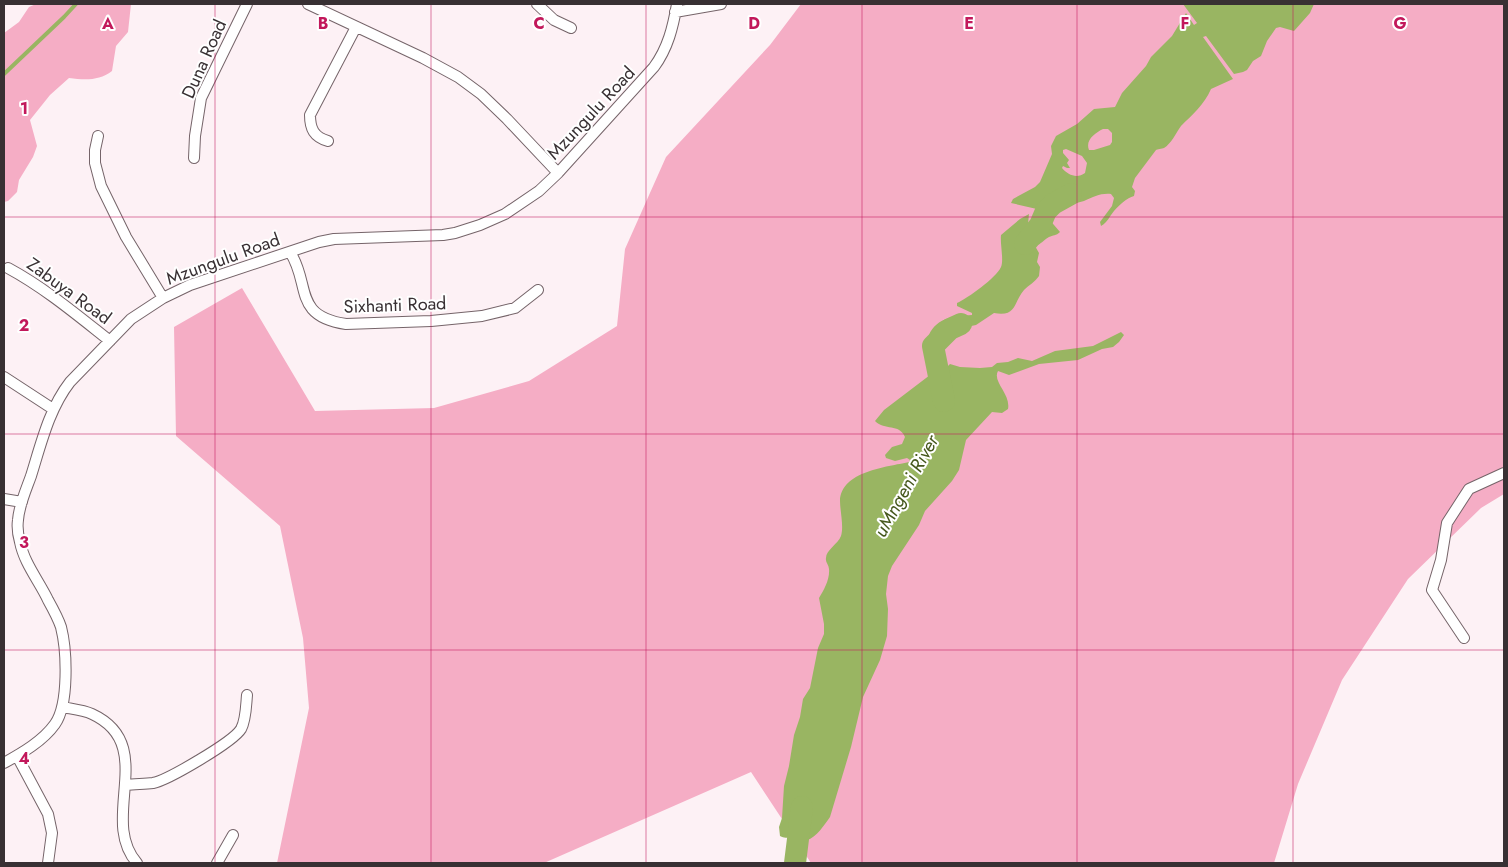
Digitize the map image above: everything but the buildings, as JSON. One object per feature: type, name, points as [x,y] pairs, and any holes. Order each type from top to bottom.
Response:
[{"type":"street","name":"Duna Road","points":[[194,158],[195,136],[201,98],[248,4]]},
{"type":"street","points":[[308,4],[423,58],[465,83],[481,94],[558,172]]},
{"type":"street","points":[[537,4],[554,20],[571,28]]},
{"type":"street","points":[[676,8],[721,4]]},
{"type":"street","name":"Mzungulu Road","points":[[4,763],[47,733],[54,724],[62,707],[65,682],[61,628],[47,597],[24,556],[20,544],[18,519],[53,409],[70,382],[131,319],[163,298],[190,285],[319,242],[334,239],[435,236],[454,233],[480,225],[518,206],[539,191],[558,172],[642,82],[664,52],[670,36],[676,8]]},
{"type":"street","points":[[328,141],[314,134],[311,128],[310,115],[356,26]]},
{"type":"street","points":[[98,136],[95,162],[101,186],[126,237],[163,298]]},
{"type":"street","name":"Sixhanti Road","points":[[290,252],[297,265],[306,302],[323,317],[333,322],[346,324],[431,321],[482,316],[515,308],[538,290]]},
{"type":"street","name":"Zabuya Road","points":[[8,268],[29,279],[50,294],[110,341]]},
{"type":"street","points":[[4,378],[53,409]]},
{"type":"street","points":[[1464,638],[1432,590],[1441,560],[1447,523],[1469,489],[1504,473]]},
{"type":"street","points":[[4,499],[22,502]]},
{"type":"street","points":[[126,784],[154,783],[179,771],[231,738],[241,729],[244,722],[247,695]]},
{"type":"street","points":[[62,707],[91,713],[107,722],[118,734],[125,755],[126,784],[123,809],[125,839],[128,849],[138,863]]},
{"type":"street","points":[[16,756],[48,814],[52,833],[48,863]]},
{"type":"street","points":[[217,863],[233,835]]},
{"type":"shaded area","points":[[36,4],[131,4],[128,32],[116,46],[112,71],[102,77],[92,79],[69,78],[50,95],[30,120],[37,146],[33,157],[19,180],[17,192],[8,201],[4,202],[4,33],[19,22],[29,7]]},
{"type":"shaded area","points":[[801,4],[1504,4],[1504,494],[1481,508],[1408,579],[1342,680],[1298,784],[1274,863],[811,863],[751,772],[544,863],[277,863],[309,708],[303,638],[280,526],[176,436],[174,327],[242,288],[315,411],[434,408],[529,381],[617,326],[625,249],[666,157],[770,45]]},
{"type":"water","points":[[1183,4],[1314,4],[1310,13],[1294,31],[1280,27],[1276,28],[1267,41],[1261,56],[1253,61],[1247,70],[1243,72],[1234,74],[1206,36],[1203,37],[1233,79],[1211,89],[1202,105],[1181,126],[1169,144],[1164,148],[1156,150],[1135,178],[1132,187],[1135,191],[1134,196],[1121,204],[1101,226],[1100,222],[1112,206],[1114,198],[1111,194],[1104,194],[1063,206],[1050,212],[1011,203],[1013,199],[1035,187],[1040,182],[1052,154],[1051,146],[1056,136],[1077,124],[1094,109],[1115,107],[1122,93],[1146,66],[1151,57],[1172,36],[1186,13],[1194,25],[1197,23]],"holes":[[[1103,129],[1108,129],[1112,133],[1112,142],[1110,145],[1089,150],[1088,143],[1094,135]],[[1066,149],[1082,156],[1087,163],[1085,173],[1079,176],[1073,175],[1067,173],[1062,168],[1063,166],[1070,168],[1067,163],[1069,160],[1063,153],[1063,150]]]},
{"type":"water","points":[[1029,214],[1028,224],[1048,218],[1060,232],[1035,246],[1039,253],[1037,262],[1040,267],[1039,276],[1020,295],[1011,311],[1001,314],[994,313],[976,325],[952,330],[945,339],[937,342],[931,340],[929,335],[937,324],[953,317],[972,315],[972,313],[957,306],[957,303],[994,277],[1001,267],[1001,235]]},
{"type":"water","points":[[1121,332],[1124,335],[1113,347],[1102,349],[1078,360],[1039,364],[1009,375],[998,371],[997,379],[1007,398],[1008,409],[1002,413],[992,412],[966,440],[959,470],[952,481],[925,511],[919,525],[892,566],[888,576],[886,594],[888,609],[887,636],[880,660],[863,697],[851,747],[830,817],[814,837],[810,839],[780,836],[779,827],[782,818],[784,786],[794,735],[803,699],[810,688],[818,648],[824,634],[819,598],[829,577],[826,561],[827,555],[842,532],[840,501],[842,491],[856,477],[867,472],[909,462],[910,460],[907,458],[895,461],[886,458],[885,455],[892,447],[902,444],[905,437],[896,428],[883,426],[875,421],[884,410],[930,375],[944,370],[950,364],[960,367],[980,368],[992,367],[997,363],[1008,362],[1018,358],[1032,361],[1055,351],[1093,346]]},
{"type":"waterway","points":[[4,74],[76,4]]},
{"type":"waterway","name":"uMngeni River","points":[[1025,244],[1040,225],[1046,211],[1053,204],[1071,194]]},
{"type":"waterway","name":"uMngeni River","points":[[944,401],[933,346],[950,329],[961,324]]},
{"type":"waterway","name":"uMngeni River","points":[[795,863],[802,807]]}]
